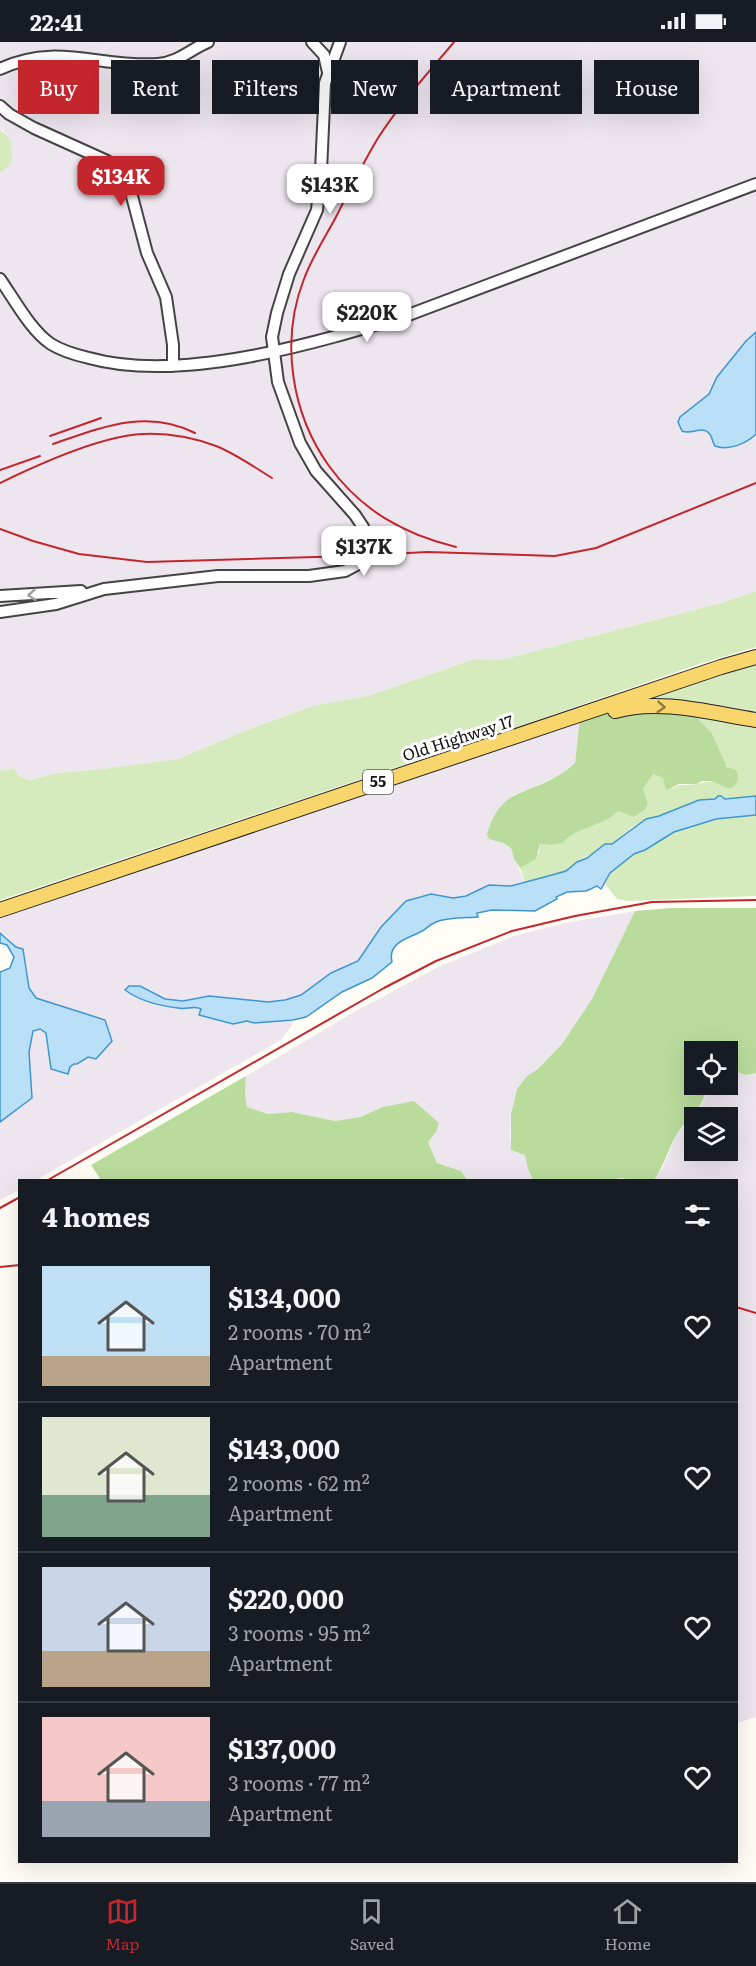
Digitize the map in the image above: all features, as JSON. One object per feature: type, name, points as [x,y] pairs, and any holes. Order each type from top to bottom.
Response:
[{"type":"main road","name":"Old Highway 17","points":[[0,900],[555,715],[699,664],[756,647]]},
{"type":"main road","name":"Old Highway 17","points":[[0,910],[756,657]]},
{"type":"main road","points":[[583,714],[606,714],[623,709],[649,706],[703,711],[756,720]]},
{"type":"street","points":[[0,69],[37,56],[58,55],[159,64],[173,62],[208,42]]},
{"type":"street","points":[[312,42],[324,55],[328,72]]},
{"type":"street","points":[[0,596],[105,589],[218,576],[309,576],[345,572],[358,564],[366,555],[366,536],[363,527],[316,471],[300,443],[284,401],[272,337],[289,274],[317,210],[324,99],[328,72],[340,42]]},
{"type":"street","points":[[0,106],[9,114],[34,128],[107,161],[129,185],[147,253],[166,297],[173,345],[172,366]]},
{"type":"street","points":[[0,279],[39,334],[50,344],[61,349],[113,365],[172,366],[238,358],[363,329],[450,301],[756,184]]},
{"type":"street","points":[[0,612],[56,604],[105,589]]},
{"type":"shaded area","points":[[0,42],[756,42],[756,591],[721,603],[500,660],[474,659],[371,695],[313,706],[178,759],[58,773],[28,780],[19,776],[14,768],[0,771],[0,173],[10,165],[4,131],[0,129]]},
{"type":"shaded area","points":[[580,716],[575,763],[557,777],[514,795],[495,840],[511,848],[525,882],[511,886],[489,885],[479,891],[453,898],[437,894],[419,896],[402,904],[381,927],[358,961],[331,973],[301,995],[285,1000],[268,1002],[220,997],[183,1001],[165,999],[140,986],[131,994],[151,1003],[178,1008],[197,1007],[201,1009],[199,1014],[228,1023],[293,1020],[292,1025],[281,1040],[38,1179],[18,1179],[18,1191],[0,1200],[0,1122],[32,1098],[29,1052],[31,1033],[37,1029],[46,1033],[51,1069],[68,1074],[70,1067],[74,1064],[88,1057],[96,1059],[105,1020],[44,1002],[32,995],[27,981],[27,967],[23,955],[7,937],[0,933],[0,910]]},
{"type":"shaded area","points":[[635,911],[592,999],[562,1044],[538,1069],[527,1076],[517,1089],[511,1114],[510,1139],[526,1155],[533,1179],[466,1179],[461,1171],[437,1163],[428,1142],[436,1132],[383,1107],[360,1117],[335,1121],[292,1112],[268,1114],[247,1107],[246,1076],[354,1012],[440,966],[517,935],[565,923]]},
{"type":"shaded area","points":[[738,1072],[746,1075],[756,1073],[756,1717],[738,1723],[738,1179],[655,1179],[663,1167],[676,1135],[684,1126],[684,1161],[738,1161],[738,1107],[700,1107],[706,1095],[738,1095]]},
{"type":"green space","points":[[0,129],[10,139],[12,156],[10,165],[0,173]]},
{"type":"green space","points":[[756,591],[756,647],[699,664],[0,900],[0,771],[14,768],[19,776],[29,780],[58,773],[178,759],[313,706],[371,695],[474,659],[500,660],[721,603]]},
{"type":"green space","points":[[756,657],[756,796],[740,799],[699,800],[646,819],[610,845],[579,860],[566,871],[525,882],[520,868],[539,853],[540,844],[563,843],[568,837],[612,817],[618,811],[634,817],[646,809],[648,803],[643,789],[653,774],[664,778],[672,788],[710,782],[730,789],[732,769],[724,763],[718,747],[622,708],[605,713]]},
{"type":"green space","points":[[622,708],[689,709],[712,734],[727,767],[736,770],[737,783],[730,789],[711,781],[702,781],[697,784],[679,784],[666,790],[663,778],[653,774],[643,789],[648,803],[646,809],[634,817],[618,811],[612,817],[568,837],[563,843],[540,844],[536,859],[520,868],[511,848],[489,839],[487,835],[498,810],[513,796],[556,777],[575,763],[580,716]]},
{"type":"green space","points":[[756,815],[756,896],[628,901],[617,899],[605,884],[610,873],[634,854],[674,832],[716,819]]},
{"type":"green space","points":[[672,908],[756,908],[756,1073],[746,1075],[738,1072],[738,1041],[684,1041],[684,1095],[704,1095],[699,1107],[684,1107],[684,1124],[675,1137],[655,1179],[533,1179],[525,1155],[511,1150],[511,1114],[517,1089],[527,1076],[538,1069],[562,1044],[592,999],[635,911]]},
{"type":"green space","points":[[246,1076],[247,1107],[268,1114],[292,1112],[335,1121],[360,1117],[383,1107],[414,1101],[439,1123],[436,1132],[428,1142],[437,1163],[461,1171],[466,1179],[100,1179],[91,1165]]},
{"type":"water","points":[[756,332],[756,434],[742,444],[725,448],[715,446],[711,436],[705,430],[682,431],[678,422],[680,417],[709,394],[717,377]]},
{"type":"water","points":[[718,796],[725,799],[756,796],[756,815],[716,819],[674,832],[634,854],[610,873],[601,889],[597,886],[586,891],[567,892],[535,911],[492,910],[477,913],[478,917],[451,918],[434,923],[396,945],[391,955],[392,962],[372,978],[342,992],[306,1017],[233,1024],[199,1015],[201,1009],[198,1008],[157,1004],[125,990],[129,986],[140,986],[165,999],[183,1001],[209,996],[268,1002],[301,995],[331,973],[358,961],[381,927],[406,901],[431,894],[453,898],[466,896],[489,885],[511,886],[566,871],[605,844],[612,844],[646,819],[699,800],[715,799]]},
{"type":"water","points":[[0,933],[16,947],[23,949],[29,988],[36,998],[105,1020],[112,1041],[96,1059],[88,1057],[74,1064],[70,1067],[68,1074],[51,1069],[46,1033],[40,1029],[33,1031],[29,1052],[32,1098],[0,1122],[0,972],[10,968],[14,957],[7,945],[0,943]]},
{"type":"railway","points":[[454,42],[378,138],[315,255],[297,302],[292,326],[291,351],[293,376],[306,423],[316,445],[341,482],[369,508],[385,518],[418,535],[456,547]]},
{"type":"railway","points":[[50,436],[101,418]]},
{"type":"railway","points":[[53,444],[106,427],[141,421],[159,422],[195,433]]},
{"type":"railway","points":[[0,483],[90,445],[144,434],[181,437],[216,446],[272,478]]},
{"type":"railway","points":[[0,470],[40,456]]},
{"type":"railway","points":[[0,529],[79,554],[147,562],[427,552],[555,556],[596,548],[756,483]]},
{"type":"railway","points":[[50,1179],[384,988],[436,961],[512,931],[575,916],[652,902],[756,900]]},
{"type":"railway","points":[[0,1208],[18,1198]]},
{"type":"railway","points":[[0,1267],[18,1265]]},
{"type":"railway","points":[[738,1308],[756,1313]]}]
